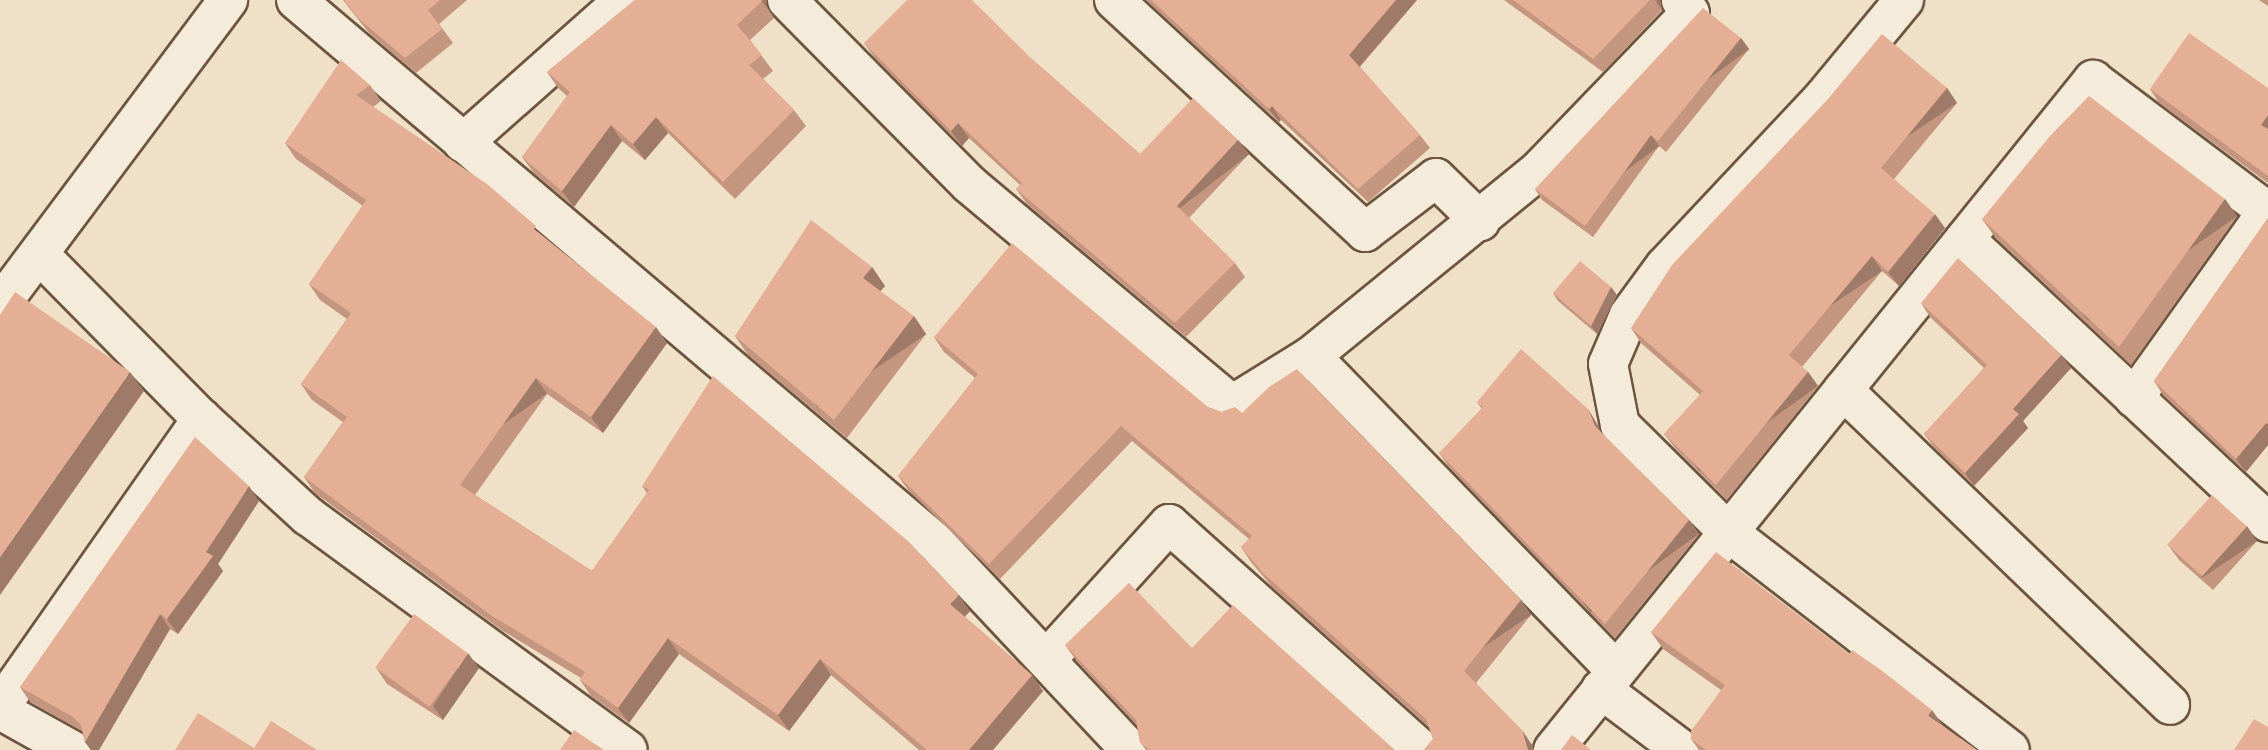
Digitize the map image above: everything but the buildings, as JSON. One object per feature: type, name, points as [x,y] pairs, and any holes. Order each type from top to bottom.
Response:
[{"type":"street","points":[[0,305],[40,255],[228,0]]},
{"type":"street","points":[[296,0],[935,542],[1130,750]]},
{"type":"street","points":[[463,143],[624,0]]},
{"type":"street","points":[[787,0],[970,184],[1233,405],[1311,356],[1540,169],[1690,13],[1681,0]]},
{"type":"street","points":[[1114,0],[1365,232],[1436,178],[1480,220]]},
{"type":"street","points":[[1904,0],[1822,99],[1665,265],[1629,315],[1608,364],[1620,425],[1728,532],[2010,750]]},
{"type":"street","points":[[1552,750],[2093,80],[2268,211],[2134,398]]},
{"type":"street","points":[[1965,239],[2268,523]]},
{"type":"street","points":[[40,255],[202,419],[308,516],[628,750]]},
{"type":"street","points":[[1311,356],[1609,680],[1682,750]]},
{"type":"street","points":[[1843,390],[2170,705]]},
{"type":"street","points":[[72,750],[0,708],[202,419]]},
{"type":"street","points":[[1046,659],[1169,524],[1422,750]]}]
